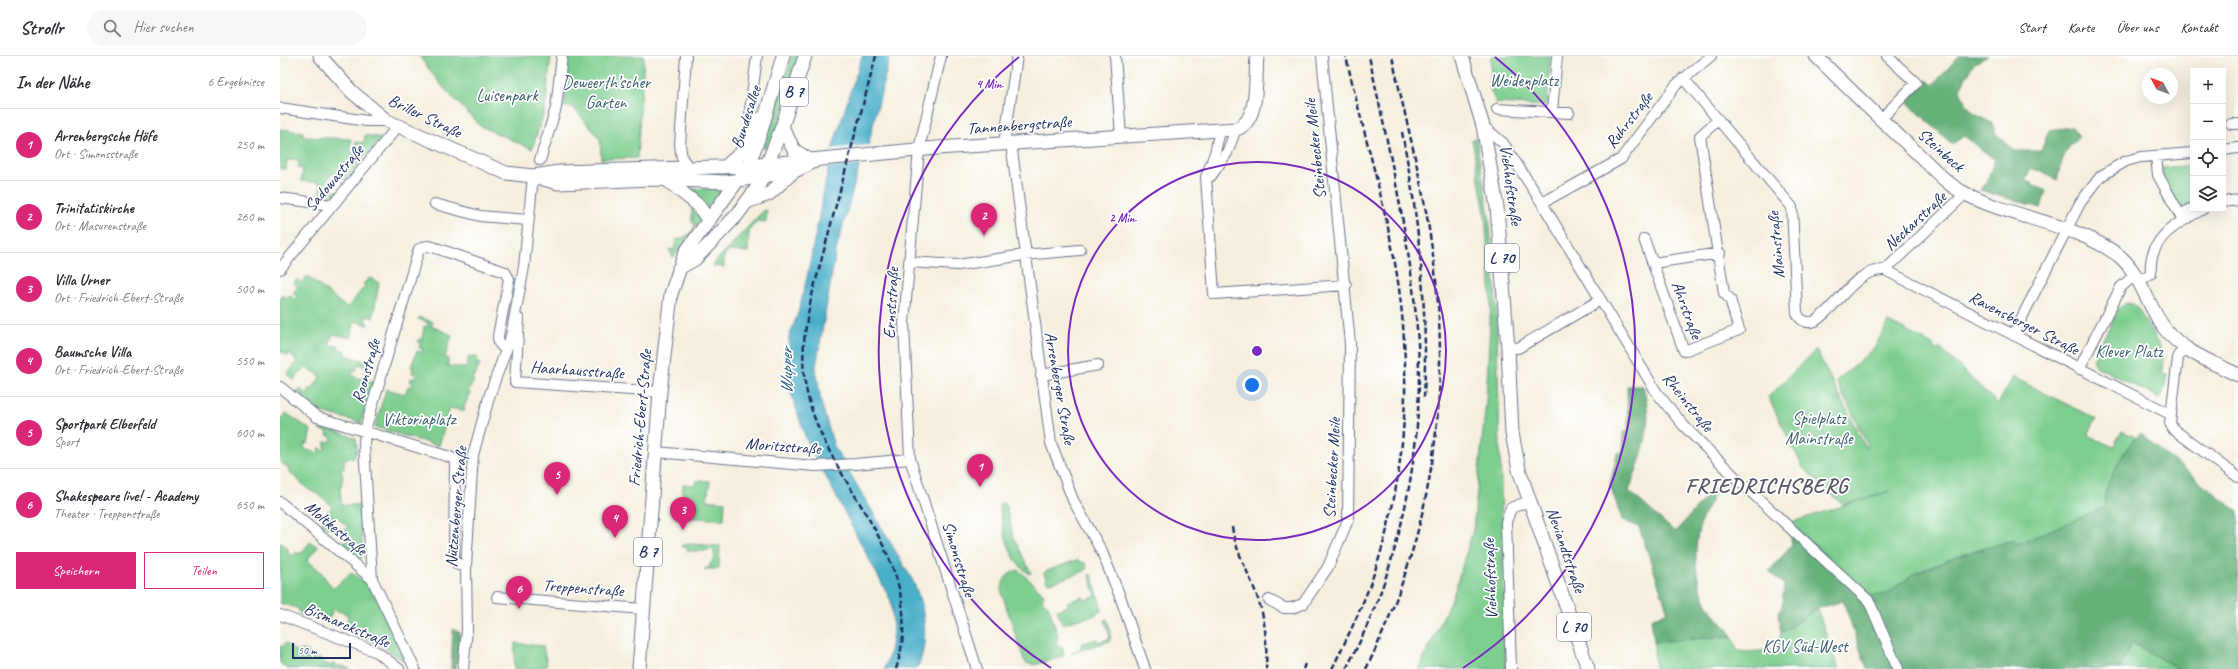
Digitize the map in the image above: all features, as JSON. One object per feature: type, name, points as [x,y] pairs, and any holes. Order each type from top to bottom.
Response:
[{"type":"main road","name":"Briller Straße","points":[[320,56],[350,91],[392,124],[499,171],[516,176],[533,176],[558,183],[605,176],[689,168],[748,166]]},
{"type":"main road","name":"Bundesallee","points":[[748,166],[784,56]]},
{"type":"main road","name":"B 7","points":[[679,268],[695,259],[716,237],[749,200],[763,177],[782,127],[805,56]]},
{"type":"main road","points":[[1236,129],[1245,124],[1253,112],[1257,56]]},
{"type":"main road","name":"Steinbeck","points":[[1816,56],[1881,120],[1950,184],[1965,194],[2068,229],[2118,256],[2129,266],[2165,328],[2184,347],[2238,375]]},
{"type":"main road","name":"Viehhofstraße","points":[[1464,58],[1484,126],[1497,207],[1508,348],[1513,441]]},
{"type":"main road","name":"B 7","points":[[725,166],[743,151],[760,117],[769,104]]},
{"type":"main road","name":"B 7","points":[[782,127],[794,150],[819,159]]},
{"type":"main road","name":"Tannenbergstraße","points":[[748,166],[919,149],[1236,129]]},
{"type":"main road","points":[[749,200],[769,194],[795,171],[819,159]]},
{"type":"main road","points":[[716,237],[717,229],[740,200],[742,190],[739,179],[725,166]]},
{"type":"main road","name":"B 7","points":[[709,220],[748,166]]},
{"type":"main road","points":[[702,182],[711,175],[711,170],[707,168]]},
{"type":"main road","name":"Briller Straße","points":[[605,176],[702,182],[763,177],[795,171]]},
{"type":"main road","points":[[668,181],[698,205],[709,220],[717,218],[722,223]]},
{"type":"main road","name":"Friedrich-Ebert-Straße","points":[[639,669],[667,314],[671,294],[685,253],[709,220]]},
{"type":"main road","name":"Neviandtstraße","points":[[1513,441],[1519,470],[1529,501],[1588,669]]},
{"type":"street","points":[[540,160],[556,108],[562,56]]},
{"type":"street","points":[[686,56],[680,145],[682,158],[689,168]]},
{"type":"street","points":[[750,111],[757,56]]},
{"type":"street","name":"Ernststraße","points":[[910,459],[904,322],[919,149],[941,56]]},
{"type":"street","name":"Arrenberger Straße","points":[[1016,56],[1008,144],[1051,444],[1073,500],[1099,547],[1121,599],[1144,669]]},
{"type":"street","points":[[1115,56],[1121,136]]},
{"type":"street","name":"Steinbecker Meile","points":[[1269,600],[1284,608],[1292,608],[1303,604],[1328,568],[1348,520],[1351,378],[1346,286],[1322,56]]},
{"type":"street","points":[[1552,111],[1557,56]]},
{"type":"street","name":"Ruhrstraße","points":[[1542,203],[1621,159],[1683,78],[1711,56]]},
{"type":"street","points":[[1881,120],[1916,83],[1887,56]]},
{"type":"street","name":"Mainstraße","points":[[1683,78],[1792,207],[1797,314],[1802,320],[1809,322],[1815,321],[1860,278],[1875,271],[1885,270]]},
{"type":"street","points":[[280,108],[392,124]]},
{"type":"street","points":[[1497,109],[1569,113]]},
{"type":"street","name":"Ahrstraße","points":[[1644,239],[1680,346],[1684,351],[1739,330],[1730,300],[1724,294],[1720,253],[1700,136],[1718,120]]},
{"type":"street","name":"Sadowastraße","points":[[280,269],[332,205],[392,124]]},
{"type":"street","name":"Rheinstraße","points":[[1484,126],[1503,143],[1542,203],[1657,393],[1684,426],[1736,478],[1869,601],[1898,669]]},
{"type":"street","points":[[1207,187],[1215,169],[1227,153],[1236,129]]},
{"type":"street","points":[[1220,130],[1215,153],[1207,171],[1214,294],[1346,286]]},
{"type":"street","points":[[2226,150],[2238,148]]},
{"type":"street","points":[[2013,335],[2068,229],[2080,202],[2101,176],[2126,161],[2156,156],[2190,153]]},
{"type":"street","points":[[2156,156],[2158,176],[2180,215],[2190,210]]},
{"type":"street","name":"Nützenberger Straße","points":[[515,382],[521,281],[533,176]]},
{"type":"street","name":"Neckarstraße","points":[[1885,270],[1965,194]]},
{"type":"street","points":[[280,198],[332,205]]},
{"type":"street","points":[[2226,202],[2238,200]]},
{"type":"street","points":[[435,204],[480,216],[528,220]]},
{"type":"street","points":[[2079,369],[2121,287],[2151,273],[2151,256],[2159,240],[2173,226],[2198,212]]},
{"type":"street","name":"Roonstraße","points":[[415,669],[372,579],[365,430],[419,249],[427,246],[433,247],[505,272],[509,279],[498,336],[499,343],[506,351]]},
{"type":"street","points":[[909,262],[958,265],[1024,255],[1080,250]]},
{"type":"street","name":"Ahrstraße","points":[[1653,263],[1720,253]]},
{"type":"street","name":"Ravensberger Straße","points":[[1885,270],[2170,414]]},
{"type":"street","name":"Nützenberger Straße","points":[[463,669],[467,630],[466,566],[473,455],[490,394],[506,351],[521,281]]},
{"type":"street","points":[[1508,348],[1518,348],[1600,300]]},
{"type":"street","points":[[2184,347],[2178,358],[2170,423],[2173,429],[2238,477]]},
{"type":"street","points":[[1041,375],[1098,365]]},
{"type":"street","name":"Haarhausstraße","points":[[515,382],[660,392]]},
{"type":"street","points":[[280,387],[317,417],[365,430],[450,457],[455,460],[454,558],[458,565],[466,566]]},
{"type":"street","name":"Moritzstraße","points":[[655,452],[815,466],[910,459]]},
{"type":"street","name":"Simonsstraße","points":[[910,459],[977,669]]},
{"type":"street","name":"Viehhofstraße","points":[[1511,669],[1506,522],[1511,508],[1529,501]]},
{"type":"street","name":"Moltkestraße","points":[[280,502],[372,579]]},
{"type":"street","name":"Treppenstraße","points":[[497,597],[643,609]]},
{"type":"street","name":"Bismarckstraße","points":[[280,615],[377,652],[399,669]]},
{"type":"green space","name":"Luisenpark","points":[[419,56],[551,56],[545,110],[532,149],[480,126],[441,85]]},
{"type":"green space","name":"Deweerth’scher Garten","points":[[569,56],[644,56],[637,158],[601,159],[600,139],[573,107],[564,107]]},
{"type":"green space","points":[[792,56],[801,56],[770,148],[763,148]]},
{"type":"green space","name":"Weidenplatz","points":[[1491,56],[1550,56],[1547,106],[1496,103],[1490,89]]},
{"type":"green space","points":[[1959,56],[1988,56],[1973,64],[1960,89],[1968,106],[1975,114],[1992,123],[1996,134],[2015,151],[2041,151],[2049,130],[2072,127],[2079,137],[2070,146],[2064,156],[2057,180],[2042,171],[2031,169],[2025,180],[2046,191],[2041,208],[1980,190],[1987,180],[1995,160],[1964,136],[1952,144],[1906,101],[1927,80],[1933,85]]},
{"type":"green space","points":[[280,129],[303,132],[303,137],[351,139],[350,152],[356,153],[357,148],[355,142],[364,143],[365,135],[381,138],[345,180],[338,174],[336,176],[332,173],[326,183],[336,192],[331,198],[319,196],[321,183],[301,181],[303,169],[298,168],[299,161],[287,160],[286,169],[280,169]]},
{"type":"green space","points":[[1476,138],[1489,215],[1496,300],[1506,669],[1419,669],[1454,593],[1473,530],[1486,401],[1491,300],[1485,214],[1472,139]]},
{"type":"green space","points":[[2190,165],[2190,206],[2181,209],[2164,181],[2161,168]]},
{"type":"green space","points":[[686,189],[722,189],[723,190],[708,210]]},
{"type":"green space","points":[[692,208],[701,219],[673,258],[669,249],[674,250],[676,240],[688,235],[694,227],[695,224],[692,221]]},
{"type":"green space","points":[[767,210],[766,222],[757,221],[749,230],[748,252],[728,251],[724,256],[724,267],[713,266],[713,264],[763,211]]},
{"type":"green space","points":[[307,276],[347,308],[365,286],[363,284],[370,278],[379,283],[373,318],[367,316],[365,321],[368,325],[355,321],[350,338],[333,334],[329,345],[339,346],[338,349],[346,351],[345,355],[368,362],[367,367],[358,364],[356,371],[353,370],[352,374],[357,378],[373,381],[361,423],[319,411],[297,392],[301,389],[304,393],[308,393],[310,388],[312,390],[320,377],[317,373],[305,368],[294,380],[287,374],[297,362],[290,353],[288,356],[283,352],[280,353],[280,299],[283,295],[286,298],[289,295],[294,299],[297,296],[293,293],[298,287],[294,283],[297,279],[301,283]]},
{"type":"green space","name":"Klever Platz","points":[[2126,303],[2133,304],[2139,309],[2163,357],[2164,366],[2162,374],[2167,375],[2163,394],[2159,398],[2096,366],[2093,359],[2119,308]]},
{"type":"green space","name":"Viktoriaplatz","points":[[419,317],[433,322],[431,326],[452,335],[445,358],[448,359],[448,366],[466,368],[469,356],[478,358],[477,363],[480,364],[475,376],[473,376],[472,380],[474,381],[468,392],[470,393],[464,407],[465,411],[450,408],[439,446],[375,427],[386,389],[405,394],[408,386],[412,387],[413,383],[410,382],[411,378],[414,379],[416,374],[412,373],[413,368],[411,367],[417,351],[422,352],[423,349],[419,348],[420,343],[418,342],[419,339],[422,340],[424,326],[427,327],[428,323],[418,319]]},
{"type":"green space","name":"Spielplatz Mainstraße","points":[[1889,322],[1933,345],[1936,351],[1940,348],[1998,404],[2013,377],[2096,419],[2088,435],[2113,447],[2122,431],[2135,437],[2106,490],[2106,507],[2015,545],[2014,540],[1958,556],[1914,574],[1889,592],[1871,597],[1789,523],[1890,491],[1843,505],[1803,468],[1768,397],[1816,350],[1866,448],[1867,444],[1836,381],[1873,349]]},
{"type":"green space","points":[[1627,386],[1643,386],[1648,414],[1645,440],[1629,491],[1675,532],[1726,475],[1731,480],[1726,485],[1724,483],[1710,499],[1712,500],[1705,511],[1697,537],[1696,565],[1698,579],[1707,604],[1732,636],[1654,642],[1651,619],[1668,612],[1639,527],[1622,520],[1610,485],[1617,453],[1623,452],[1623,431],[1628,431]]},
{"type":"green space","points":[[286,413],[311,430],[308,444],[304,444],[306,450],[318,453],[320,447],[322,450],[325,449],[325,442],[332,441],[331,437],[327,435],[328,432],[320,430],[320,426],[356,438],[357,449],[354,458],[344,459],[344,469],[341,469],[343,478],[340,489],[342,505],[360,505],[363,557],[360,559],[342,544],[348,536],[344,532],[348,527],[336,516],[329,524],[331,526],[328,528],[321,523],[332,506],[319,495],[309,490],[288,471],[289,468],[280,462],[280,421]]},
{"type":"green space","points":[[2140,434],[2238,512],[2238,669],[2179,669],[2132,643],[2119,669],[1867,669],[1843,601],[1817,609],[1781,633],[1778,614],[1782,607],[1784,585],[1769,571],[1792,545],[1789,523],[1871,596],[1889,592],[1914,574],[1958,556],[2014,540],[2016,545],[2105,507],[2105,493],[2111,477],[2125,451]]},
{"type":"green space","points":[[696,481],[710,481],[707,500],[725,502],[724,520],[681,517],[681,512],[691,513],[692,504],[682,503],[682,498],[692,499],[692,495],[682,494],[683,484],[696,485]]},
{"type":"green space","points":[[1005,503],[1014,538],[1031,573],[1030,574],[1016,561],[1008,544],[1002,523],[999,504]]},
{"type":"green space","points":[[280,542],[289,550],[287,552],[292,556],[295,553],[301,553],[310,542],[318,547],[307,560],[320,571],[333,589],[350,573],[360,578],[376,598],[383,611],[404,661],[385,648],[368,640],[363,632],[352,628],[344,629],[349,615],[333,609],[329,620],[305,610],[302,616],[297,608],[280,603]]},
{"type":"green space","points":[[682,545],[720,546],[719,569],[704,569],[710,567],[710,564],[715,558],[713,549],[704,551],[687,551],[688,548],[682,547]]},
{"type":"green space","points":[[1077,560],[1085,563],[1087,568],[1085,571],[1051,583],[1047,582],[1044,573],[1046,571]]},
{"type":"green space","points":[[1019,570],[1044,594],[1042,600],[1048,605],[1058,636],[1056,643],[1062,647],[1064,654],[1062,657],[1035,665],[1026,663],[1024,660],[1002,594],[1002,585],[1005,578],[1014,571]]},
{"type":"green space","points":[[1089,574],[1092,575],[1102,610],[1095,615],[1062,624],[1057,610],[1068,606],[1067,602],[1083,597],[1085,600],[1096,596]]},
{"type":"green space","name":"KGV Süd-West","points":[[1817,609],[1839,669],[1655,669],[1654,642],[1732,636],[1738,651],[1748,652],[1773,650],[1779,643],[1781,633]]},
{"type":"green space","points":[[1107,619],[1111,632],[1110,641],[1071,653],[1082,648],[1081,644],[1097,639],[1098,642],[1110,638],[1105,620]]},
{"type":"green space","points":[[453,629],[460,633],[456,669],[451,669]]},
{"type":"green space","points":[[285,643],[297,652],[303,650],[309,652],[308,654],[312,655],[312,658],[317,660],[318,658],[323,659],[322,662],[332,666],[333,663],[340,667],[341,665],[350,669],[287,669],[280,663],[280,646],[283,647]]},
{"type":"green space","points":[[515,643],[543,646],[547,664],[544,669],[514,669]]},
{"type":"green space","points":[[2132,643],[2179,669],[2119,669]]},
{"type":"water","points":[[862,56],[890,56],[868,146],[860,164],[836,251],[816,367],[821,402],[834,446],[913,581],[921,602],[925,636],[924,647],[917,669],[884,669],[890,652],[892,636],[893,620],[891,601],[806,439],[789,387],[789,337],[798,313],[807,277],[832,149]]},
{"type":"pier","points":[[870,145],[862,165],[827,167],[832,149]]},
{"type":"railway","points":[[876,56],[812,295],[805,330],[803,365],[806,388],[817,424],[834,459],[872,524],[889,558],[900,592],[903,629],[896,669]]},
{"type":"railway","points":[[1332,669],[1353,626],[1371,582],[1383,545],[1399,469],[1405,391],[1405,352],[1397,275],[1380,192],[1346,56]]},
{"type":"railway","points":[[1346,669],[1366,628],[1383,586],[1396,543],[1407,498],[1414,453],[1418,408],[1419,362],[1416,317],[1408,251],[1369,56]]},
{"type":"railway","points":[[1366,669],[1389,618],[1408,566],[1422,514],[1432,461],[1438,407],[1440,353],[1438,298],[1431,242],[1418,172],[1392,56]]},
{"type":"railway","points":[[1402,132],[1413,198],[1421,264],[1425,330],[1424,397]]},
{"type":"railway","points":[[1232,527],[1240,556],[1256,592],[1263,618],[1266,635],[1266,669]]},
{"type":"railway","points":[[1303,669],[1305,664]]},
{"type":"place","name":"Trinitatiskirche","points":[[984,236]]},
{"type":"place","name":"Arrenbergsche Höfe","points":[[980,487]]},
{"type":"place","name":"Sportpark Elberfeld","points":[[557,495]]},
{"type":"place","name":"Villa Urner","points":[[683,530]]},
{"type":"place","name":"Baumsche Villa","points":[[615,538]]},
{"type":"place","name":"Shakespeare live! - Academy","points":[[519,609]]},
{"type":"district","name":"FRIEDRICHSBERG","points":[[1767,486]]},
{"type":"water label","name":"Wupper","points":[[786,371]]}]
